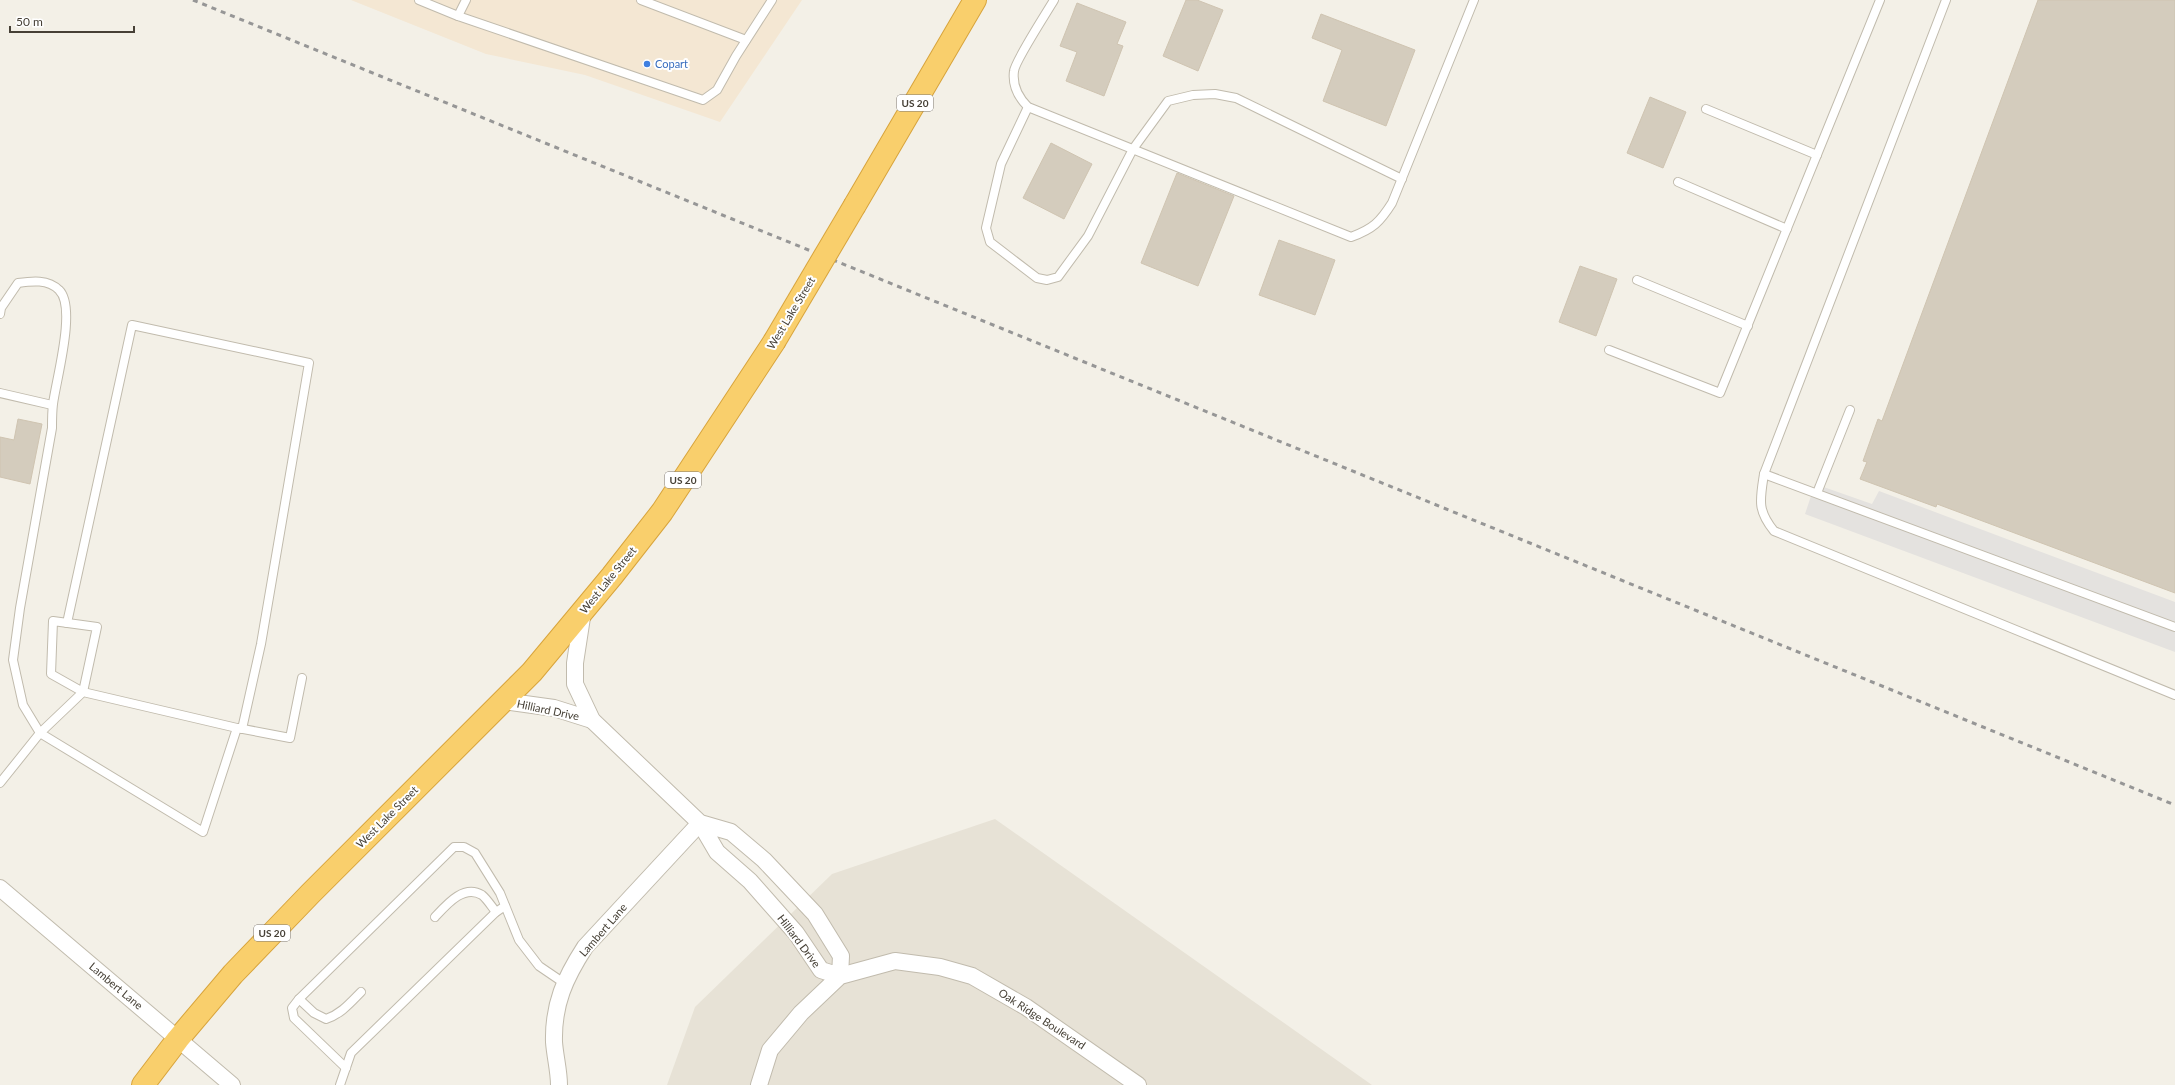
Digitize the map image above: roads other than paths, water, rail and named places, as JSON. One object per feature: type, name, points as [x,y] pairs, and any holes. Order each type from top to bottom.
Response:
[{"type":"highway","name":"West Lake Street","points":[[143,1085],[178,1039],[244,962],[532,672],[662,512],[774,342],[856,205],[975,0]]},
{"type":"street","name":"Hilliard Drive","points":[[583,611],[575,664],[575,684],[592,720],[700,823],[717,852],[750,881],[796,934],[821,970],[840,976],[841,956],[810,908],[764,860],[731,832],[700,823]]},
{"type":"street","name":"Hilliard Drive","points":[[503,701],[554,708],[592,720]]},
{"type":"street","name":"Lambert Lane","points":[[559,1085],[554,1036],[556,1015],[564,983],[571,968],[585,947],[700,823]]},
{"type":"street","name":"Lambert Lane","points":[[0,888],[232,1085]]},
{"type":"street","name":"Oak Ridge Boulevard","points":[[759,1085],[770,1050],[801,1013],[840,976],[895,960],[940,966],[972,976],[1026,1007],[1138,1085]]},
{"type":"lane","points":[[419,0],[458,16],[703,100],[717,90],[746,40],[772,0]]},
{"type":"lane","points":[[458,16],[466,0]]},
{"type":"lane","points":[[641,0],[746,40]]},
{"type":"lane","points":[[1054,0],[1014,69],[1014,82],[1019,98],[1028,107],[1351,236],[1365,232],[1380,221],[1392,203],[1474,0]]},
{"type":"lane","points":[[1609,350],[1720,393],[1880,0]]},
{"type":"lane","points":[[1946,0],[1764,474],[1760,503],[1764,519],[1774,532],[2175,696]]},
{"type":"lane","points":[[1028,107],[1001,164],[986,228],[990,242],[1038,278],[1047,280],[1058,277],[1088,236],[1133,149],[1168,101],[1193,95],[1215,94],[1236,98],[1402,179]]},
{"type":"lane","points":[[1706,109],[1817,155]]},
{"type":"lane","points":[[1678,182],[1787,228]]},
{"type":"lane","points":[[0,314],[1,308],[18,283],[40,280],[59,290],[66,304],[66,331],[52,405],[52,428],[20,608],[13,660],[23,705],[40,733],[203,832],[240,728],[260,644],[309,363],[132,326],[68,623]]},
{"type":"lane","points":[[1637,280],[1748,326]]},
{"type":"lane","points":[[0,392],[52,405]]},
{"type":"lane","points":[[1817,494],[1850,410]]},
{"type":"lane","points":[[1764,474],[2175,627]]},
{"type":"lane","points":[[0,783],[40,733],[83,692],[97,627],[53,621],[51,674],[83,692],[240,728],[290,738],[302,678]]},
{"type":"lane","points":[[346,1068],[294,1018],[292,1008],[299,999],[454,847],[464,847],[475,853],[505,906],[519,940],[539,966],[564,983]]},
{"type":"lane","points":[[435,917],[463,892],[472,891],[482,896],[496,912]]},
{"type":"lane","points":[[340,1085],[352,1053],[496,912],[505,906]]},
{"type":"lane","points":[[299,999],[314,1013],[326,1019],[343,1010],[361,992]]},
{"type":"railway","points":[[193,0],[2175,805]]},
{"type":"place","name":"Copart","points":[[647,64]]}]
